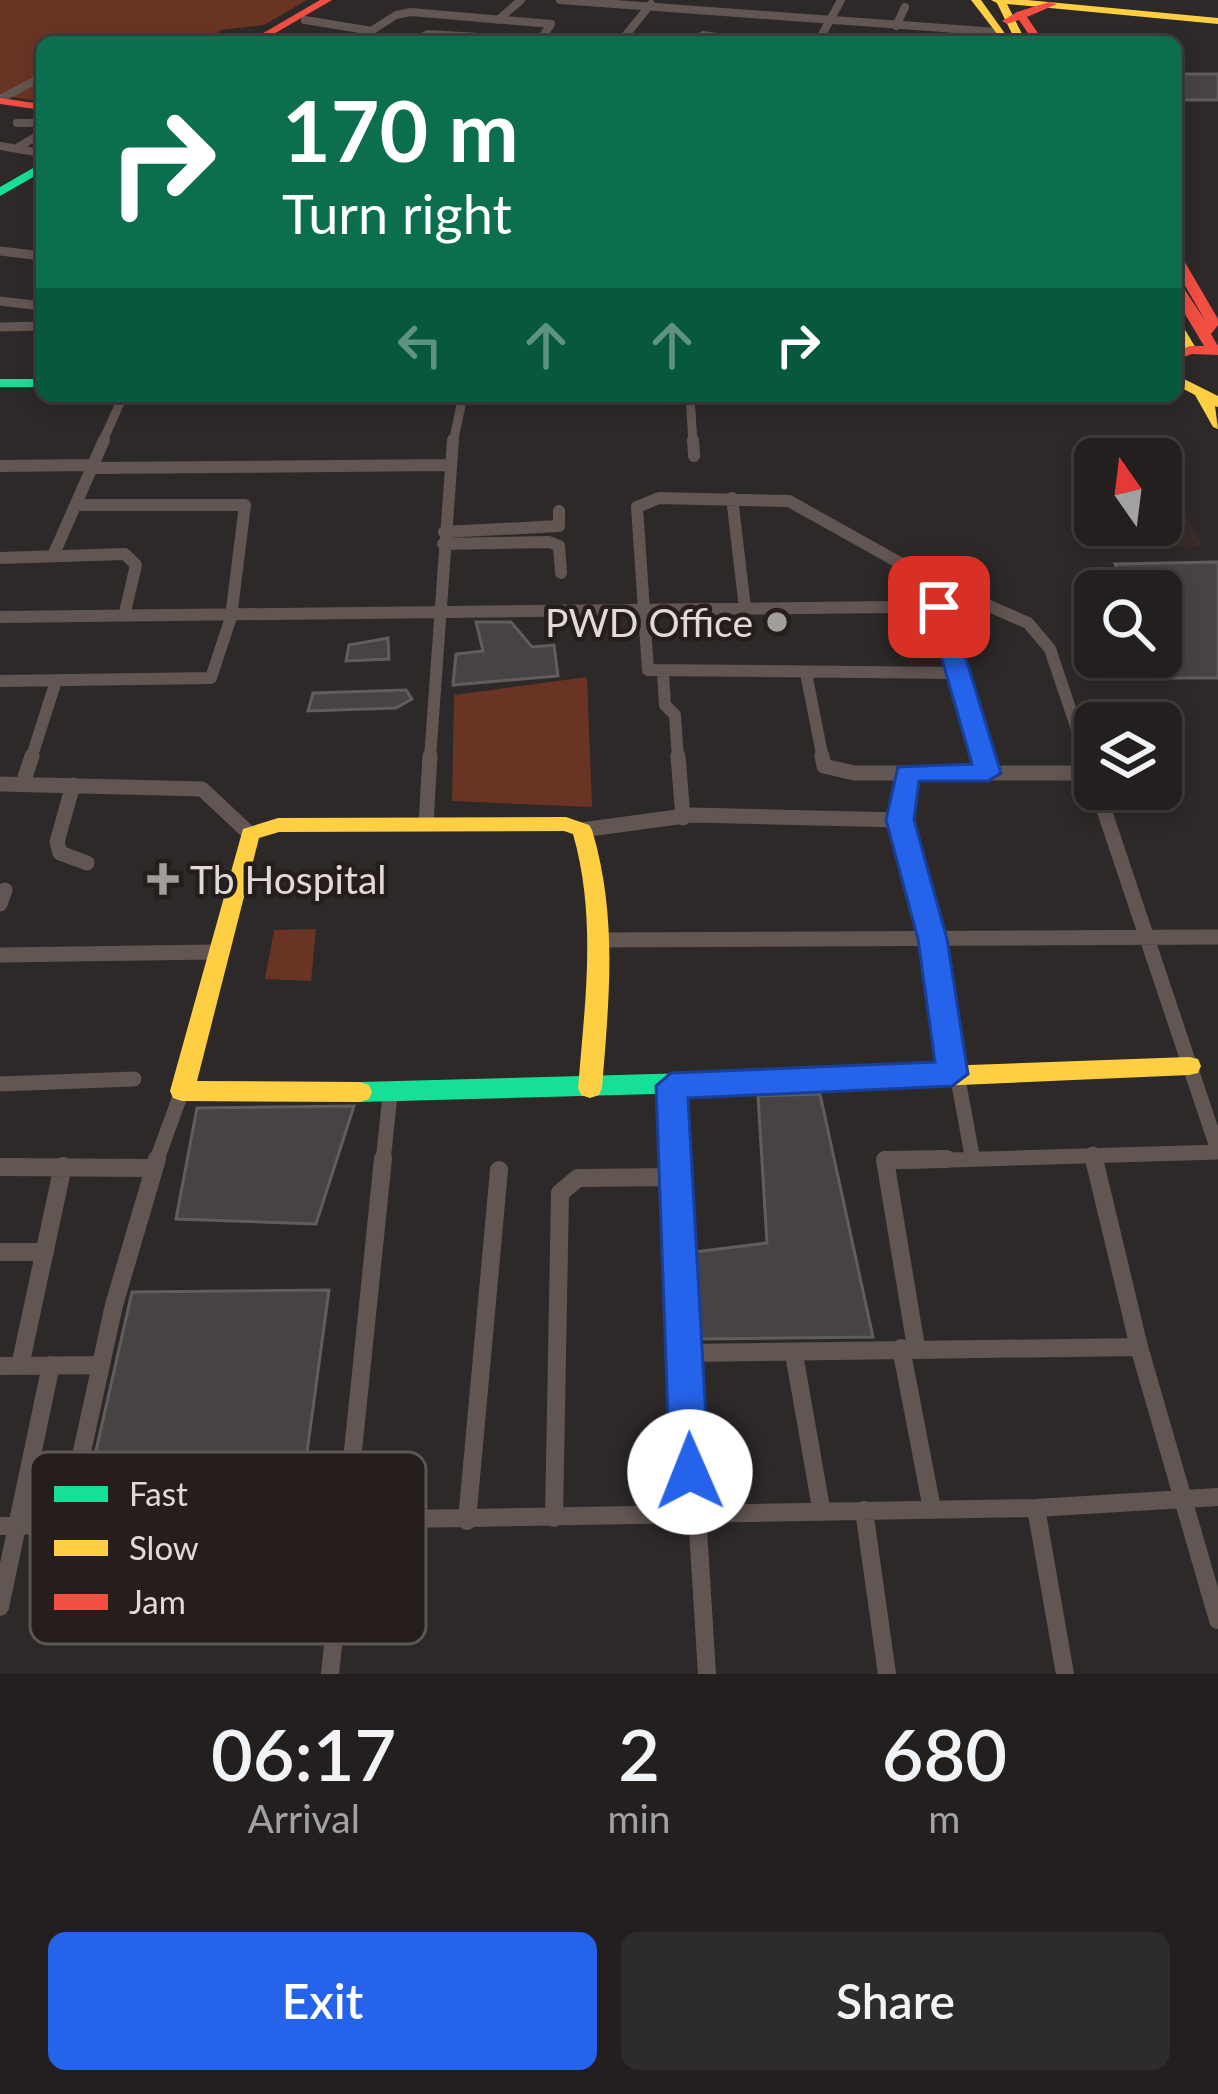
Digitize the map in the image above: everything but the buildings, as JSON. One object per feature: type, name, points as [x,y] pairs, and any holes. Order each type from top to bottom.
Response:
[{"type":"street","points":[[264,36],[327,0]]},
{"type":"street","points":[[277,36],[340,0]]},
{"type":"street","points":[[481,36],[521,0]]},
{"type":"street","points":[[560,0],[651,3],[913,27],[1004,20],[1047,2],[1218,19]]},
{"type":"street","points":[[821,36],[841,0]]},
{"type":"street","points":[[976,0],[1029,36]]},
{"type":"street","points":[[625,36],[651,3]]},
{"type":"street","points":[[896,26],[905,7]]},
{"type":"street","points":[[699,36],[724,36],[736,14]]},
{"type":"street","points":[[364,36],[396,15],[545,22],[553,26],[544,36]]},
{"type":"street","points":[[305,20],[372,31]]},
{"type":"street","points":[[913,27],[914,36]]},
{"type":"street","points":[[0,100],[36,80]]},
{"type":"street","points":[[0,100],[36,106]]},
{"type":"street","points":[[17,123],[36,123]]},
{"type":"street","points":[[17,148],[36,137]]},
{"type":"street","points":[[0,146],[36,157]]},
{"type":"street","points":[[0,182],[36,163]]},
{"type":"street","points":[[0,192],[36,165]]},
{"type":"street","points":[[0,251],[36,255]]},
{"type":"street","points":[[1182,270],[1213,322],[1193,350]]},
{"type":"street","points":[[0,301],[36,305]]},
{"type":"street","points":[[1182,309],[1193,350]]},
{"type":"street","points":[[0,326],[36,326]]},
{"type":"street","points":[[1182,383],[1210,399],[1218,424]]},
{"type":"street","points":[[0,386],[36,386]]},
{"type":"street","points":[[53,556],[120,402]]},
{"type":"street","points":[[426,824],[448,465],[463,402]]},
{"type":"street","points":[[690,402],[694,456]]},
{"type":"street","points":[[0,466],[448,465]]},
{"type":"street","points":[[958,673],[648,670],[637,507],[659,498],[789,501],[932,581],[1041,634],[1074,726]]},
{"type":"street","points":[[732,498],[746,608]]},
{"type":"street","points":[[0,681],[211,678],[231,617],[245,505],[78,505]]},
{"type":"street","points":[[443,538],[559,526],[560,511]]},
{"type":"street","points":[[443,538],[549,542],[559,546],[561,573]]},
{"type":"street","points":[[0,558],[133,558],[124,612]]},
{"type":"street","points":[[932,581],[988,773]]},
{"type":"street","points":[[0,617],[124,612],[231,617],[988,606]]},
{"type":"street","points":[[663,672],[665,705],[675,715],[683,818]]},
{"type":"street","points":[[806,673],[824,766],[1074,780]]},
{"type":"street","points":[[23,783],[56,681]]},
{"type":"street","points":[[908,773],[900,820],[932,939],[952,1074],[973,1155]]},
{"type":"street","points":[[0,784],[202,789],[250,834]]},
{"type":"street","points":[[73,785],[58,842],[60,854],[87,863]]},
{"type":"street","points":[[932,1509],[885,1160],[1218,1151],[1104,810]]},
{"type":"street","points":[[250,834],[278,825],[566,824],[582,830],[607,820],[900,820]]},
{"type":"street","points":[[582,830],[591,848],[598,940],[590,1088]]},
{"type":"street","points":[[81,1452],[151,1168],[182,1090],[250,834]]},
{"type":"street","points":[[598,940],[1218,937]]},
{"type":"street","points":[[0,956],[215,952]]},
{"type":"street","points":[[182,1090],[390,1094],[1189,1066]]},
{"type":"street","points":[[0,1084],[134,1079]]},
{"type":"street","points":[[671,1086],[688,1353],[690,1512],[707,1674]]},
{"type":"street","points":[[353,1452],[390,1094]]},
{"type":"street","points":[[1093,1154],[1139,1347],[1218,1621]]},
{"type":"street","points":[[64,1166],[45,1252],[10,1366],[99,1365]]},
{"type":"street","points":[[0,1167],[151,1168]]},
{"type":"street","points":[[467,1521],[499,1170]]},
{"type":"street","points":[[554,1518],[560,1193],[578,1178],[677,1177]]},
{"type":"street","points":[[0,1252],[45,1252]]},
{"type":"street","points":[[688,1353],[1139,1347]]},
{"type":"street","points":[[794,1354],[821,1508]]},
{"type":"street","points":[[0,1607],[10,1526],[51,1365]]},
{"type":"street","points":[[426,1522],[821,1508],[1036,1508],[1218,1496]]},
{"type":"street","points":[[1036,1508],[1066,1674]]},
{"type":"street","points":[[864,1510],[887,1674]]},
{"type":"street","points":[[330,1674],[333,1644]]},
{"type":"shaded area","points":[[0,0],[307,0],[264,25],[221,30],[213,36],[36,36],[36,101],[0,95]]},
{"type":"shaded area","points":[[1182,506],[1201,543],[1196,547],[1097,548],[1182,546]]},
{"type":"shaded area","points":[[587,677],[592,807],[452,801],[454,695]]},
{"type":"shaded area","points":[[316,929],[311,981],[265,979],[274,930]]},
{"type":"traffic: fast","points":[[0,192],[36,171]]},
{"type":"traffic: fast","points":[[0,383],[36,383]]},
{"type":"traffic: fast","points":[[360,1092],[914,1077]]},
{"type":"traffic: slow","points":[[976,0],[1002,33]]},
{"type":"traffic: slow","points":[[996,0],[1218,21]]},
{"type":"traffic: slow","points":[[1000,0],[1018,36]]},
{"type":"traffic: slow","points":[[1182,336],[1190,350]]},
{"type":"traffic: slow","points":[[1182,382],[1218,402]]},
{"type":"traffic: slow","points":[[1202,396],[1218,424]]},
{"type":"traffic: slow","points":[[360,1092],[182,1091],[250,834],[278,825],[566,824],[582,830],[597,893],[599,925],[590,1088]]},
{"type":"traffic: slow","points":[[914,1077],[1189,1066]]},
{"type":"traffic: jam","points":[[264,36],[327,0]]},
{"type":"traffic: jam","points":[[1007,21],[1052,4]]},
{"type":"traffic: jam","points":[[1020,14],[1035,36]]},
{"type":"traffic: jam","points":[[0,101],[36,106]]},
{"type":"traffic: jam","points":[[1182,269],[1213,322],[1203,334]]},
{"type":"traffic: jam","points":[[1182,297],[1213,350]]},
{"type":"traffic: jam","points":[[1182,353],[1218,351]]},
{"type":"place","name":"PWD Office","points":[[777,622]]},
{"type":"place","name":"Tb Hospital","points":[[163,879]]},
{"type":"route","points":[[690,1472],[688,1353],[671,1086],[952,1074],[932,939],[900,820],[908,773],[988,773],[939,607]]}]
